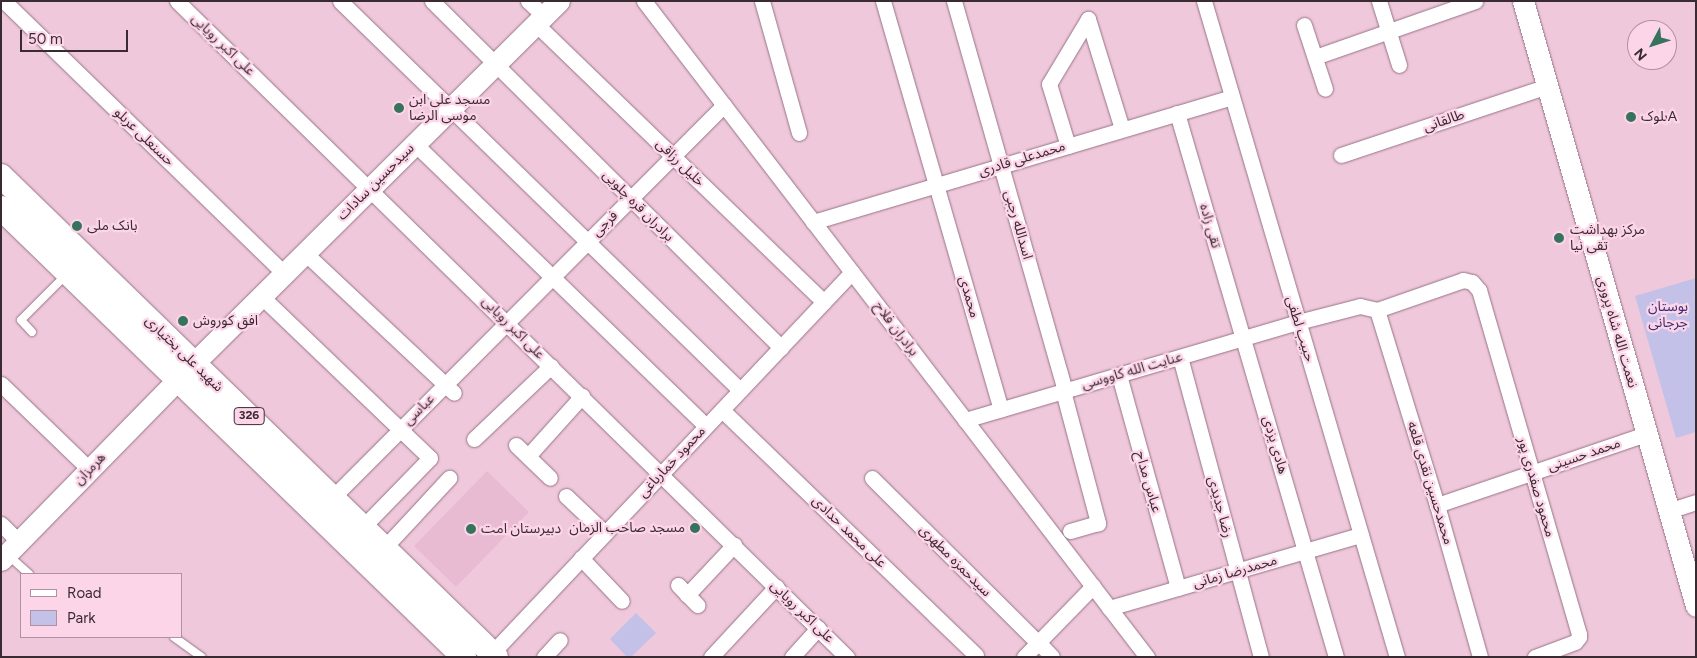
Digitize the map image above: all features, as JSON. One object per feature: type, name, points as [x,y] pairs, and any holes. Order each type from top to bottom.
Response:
[{"type":"main road","name":"سیدحسین سادات","points":[[186,371],[559,1]]},
{"type":"main road","name":"نعمت الله شاه پروری","points":[[1523,1],[1696,606]]},
{"type":"main road","name":"شهید علی بختیاری","points":[[1,176],[186,371],[230,414],[464,657]]},
{"type":"main road","name":"شهید علی بختیاری","points":[[1,208],[68,273],[186,371]]},
{"type":"main road","name":"هرمزان","points":[[9,552],[186,371]]},
{"type":"main road","name":"شهید علی بختیاری","points":[[230,414],[332,498],[492,655]]},
{"type":"street","name":"حسنعلی عربلو","points":[[4,1],[284,273]]},
{"type":"street","name":"علی اکبر رویایی","points":[[177,1],[371,188],[847,657]]},
{"type":"street","points":[[340,1],[740,390]]},
{"type":"street","name":"برادران قره چلویی","points":[[432,1],[780,348]]},
{"type":"street","name":"خلیل رزاقی","points":[[528,1],[540,20],[673,156],[824,302]]},
{"type":"street","name":"برادران فلاح","points":[[644,1],[1147,657]]},
{"type":"street","points":[[762,1],[799,133]]},
{"type":"street","name":"محمدی","points":[[883,1],[1001,409]]},
{"type":"street","name":"اسدالله رجبی","points":[[954,1],[1064,391],[1098,523],[1070,531]]},
{"type":"street","name":"حبیب لطفی","points":[[1204,1],[1397,657]]},
{"type":"street","points":[[1379,1],[1399,65]]},
{"type":"street","points":[[1315,57],[1475,1]]},
{"type":"street","points":[[1068,146],[1049,84],[1088,19],[1122,129]]},
{"type":"street","points":[[1304,25],[1325,89]]},
{"type":"street","name":"طالقانی","points":[[1341,155],[1547,86]]},
{"type":"street","name":"محمدعلی قادری","points":[[813,222],[1231,97]]},
{"type":"street","name":"فرجی","points":[[507,322],[724,105]]},
{"type":"street","name":"تقی زاده","points":[[1177,113],[1243,338]]},
{"type":"street","points":[[415,144],[706,426]]},
{"type":"street","points":[[305,253],[450,388]]},
{"type":"street","name":"محمود خمارباغی","points":[[492,655],[581,558],[852,272]]},
{"type":"street","name":"محمود صفدری پور","points":[[1377,310],[1463,280],[1472,282],[1479,290],[1579,637],[1572,643],[1535,657]]},
{"type":"street","points":[[261,296],[401,428],[430,458],[363,527]]},
{"type":"street","name":"عنایت‌ الله کاووسی","points":[[965,420],[1298,322],[1360,306],[1377,310]]},
{"type":"street","name":"محمدحسین نقدی قلعه","points":[[1377,310],[1437,505],[1480,657]]},
{"type":"street","name":"عباسی","points":[[332,498],[401,428],[450,388],[507,322]]},
{"type":"street","name":"هادی یزدی","points":[[1243,338],[1336,657]]},
{"type":"street","name":"رضا جدیدی","points":[[1180,357],[1261,657]]},
{"type":"street","points":[[474,439],[551,366]]},
{"type":"street","name":"عباس مداح","points":[[1118,375],[1178,588]]},
{"type":"street","points":[[1,384],[89,470]]},
{"type":"street","points":[[528,456],[582,396]]},
{"type":"street","name":"علی محمد حدادی","points":[[722,410],[976,655]]},
{"type":"street","name":"محمد حسینی","points":[[1437,505],[1646,434]]},
{"type":"street","points":[[516,445],[550,478]]},
{"type":"street","points":[[384,548],[449,478]]},
{"type":"street","name":"سیدحمزه مطهری","points":[[872,478],[1052,657]]},
{"type":"street","points":[[566,496],[605,533]]},
{"type":"street","points":[[1668,511],[1696,502]]},
{"type":"street","points":[[1,524],[9,552]]},
{"type":"street","name":"محمدرضا زمانی","points":[[1109,608],[1361,535]]},
{"type":"street","points":[[687,595],[734,545]]},
{"type":"street","points":[[581,558],[622,601]]},
{"type":"street","points":[[1024,657],[1039,644],[1093,586]]},
{"type":"street","points":[[710,657],[776,587]]},
{"type":"street","points":[[792,657],[818,628]]},
{"type":"street","points":[[544,657],[560,640]]},
{"type":"lane","points":[[32,332],[21,320],[68,273]]},
{"type":"lane","points":[[9,552],[29,573]]},
{"type":"lane","points":[[175,638],[202,657]]},
{"type":"shaded area","name":"دبیرستان امت","points":[[487,471],[529,512],[456,587],[414,546]]},
{"type":"green space","name":"بوستان جرجانی","points":[[1696,278],[1696,432],[1676,438],[1635,296]]},
{"type":"green space","points":[[636,613],[656,633],[631,657],[627,657],[610,639]]},
{"type":"place","name":"مسجد علی ابن موسی الرضا","points":[[399,108]]},
{"type":"place","name":"بلوکA","points":[[1631,117]]},
{"type":"place","name":"بانک ملی","points":[[77,226]]},
{"type":"place","name":"مرکز بهداشت تقی نیا","points":[[1559,238]]},
{"type":"place","name":"افق کوروش","points":[[183,321]]},
{"type":"place","name":"مسجد صاحب الزمان","points":[[695,528]]},
{"type":"place","name":"دبیرستان امت","points":[[471,529]]}]
